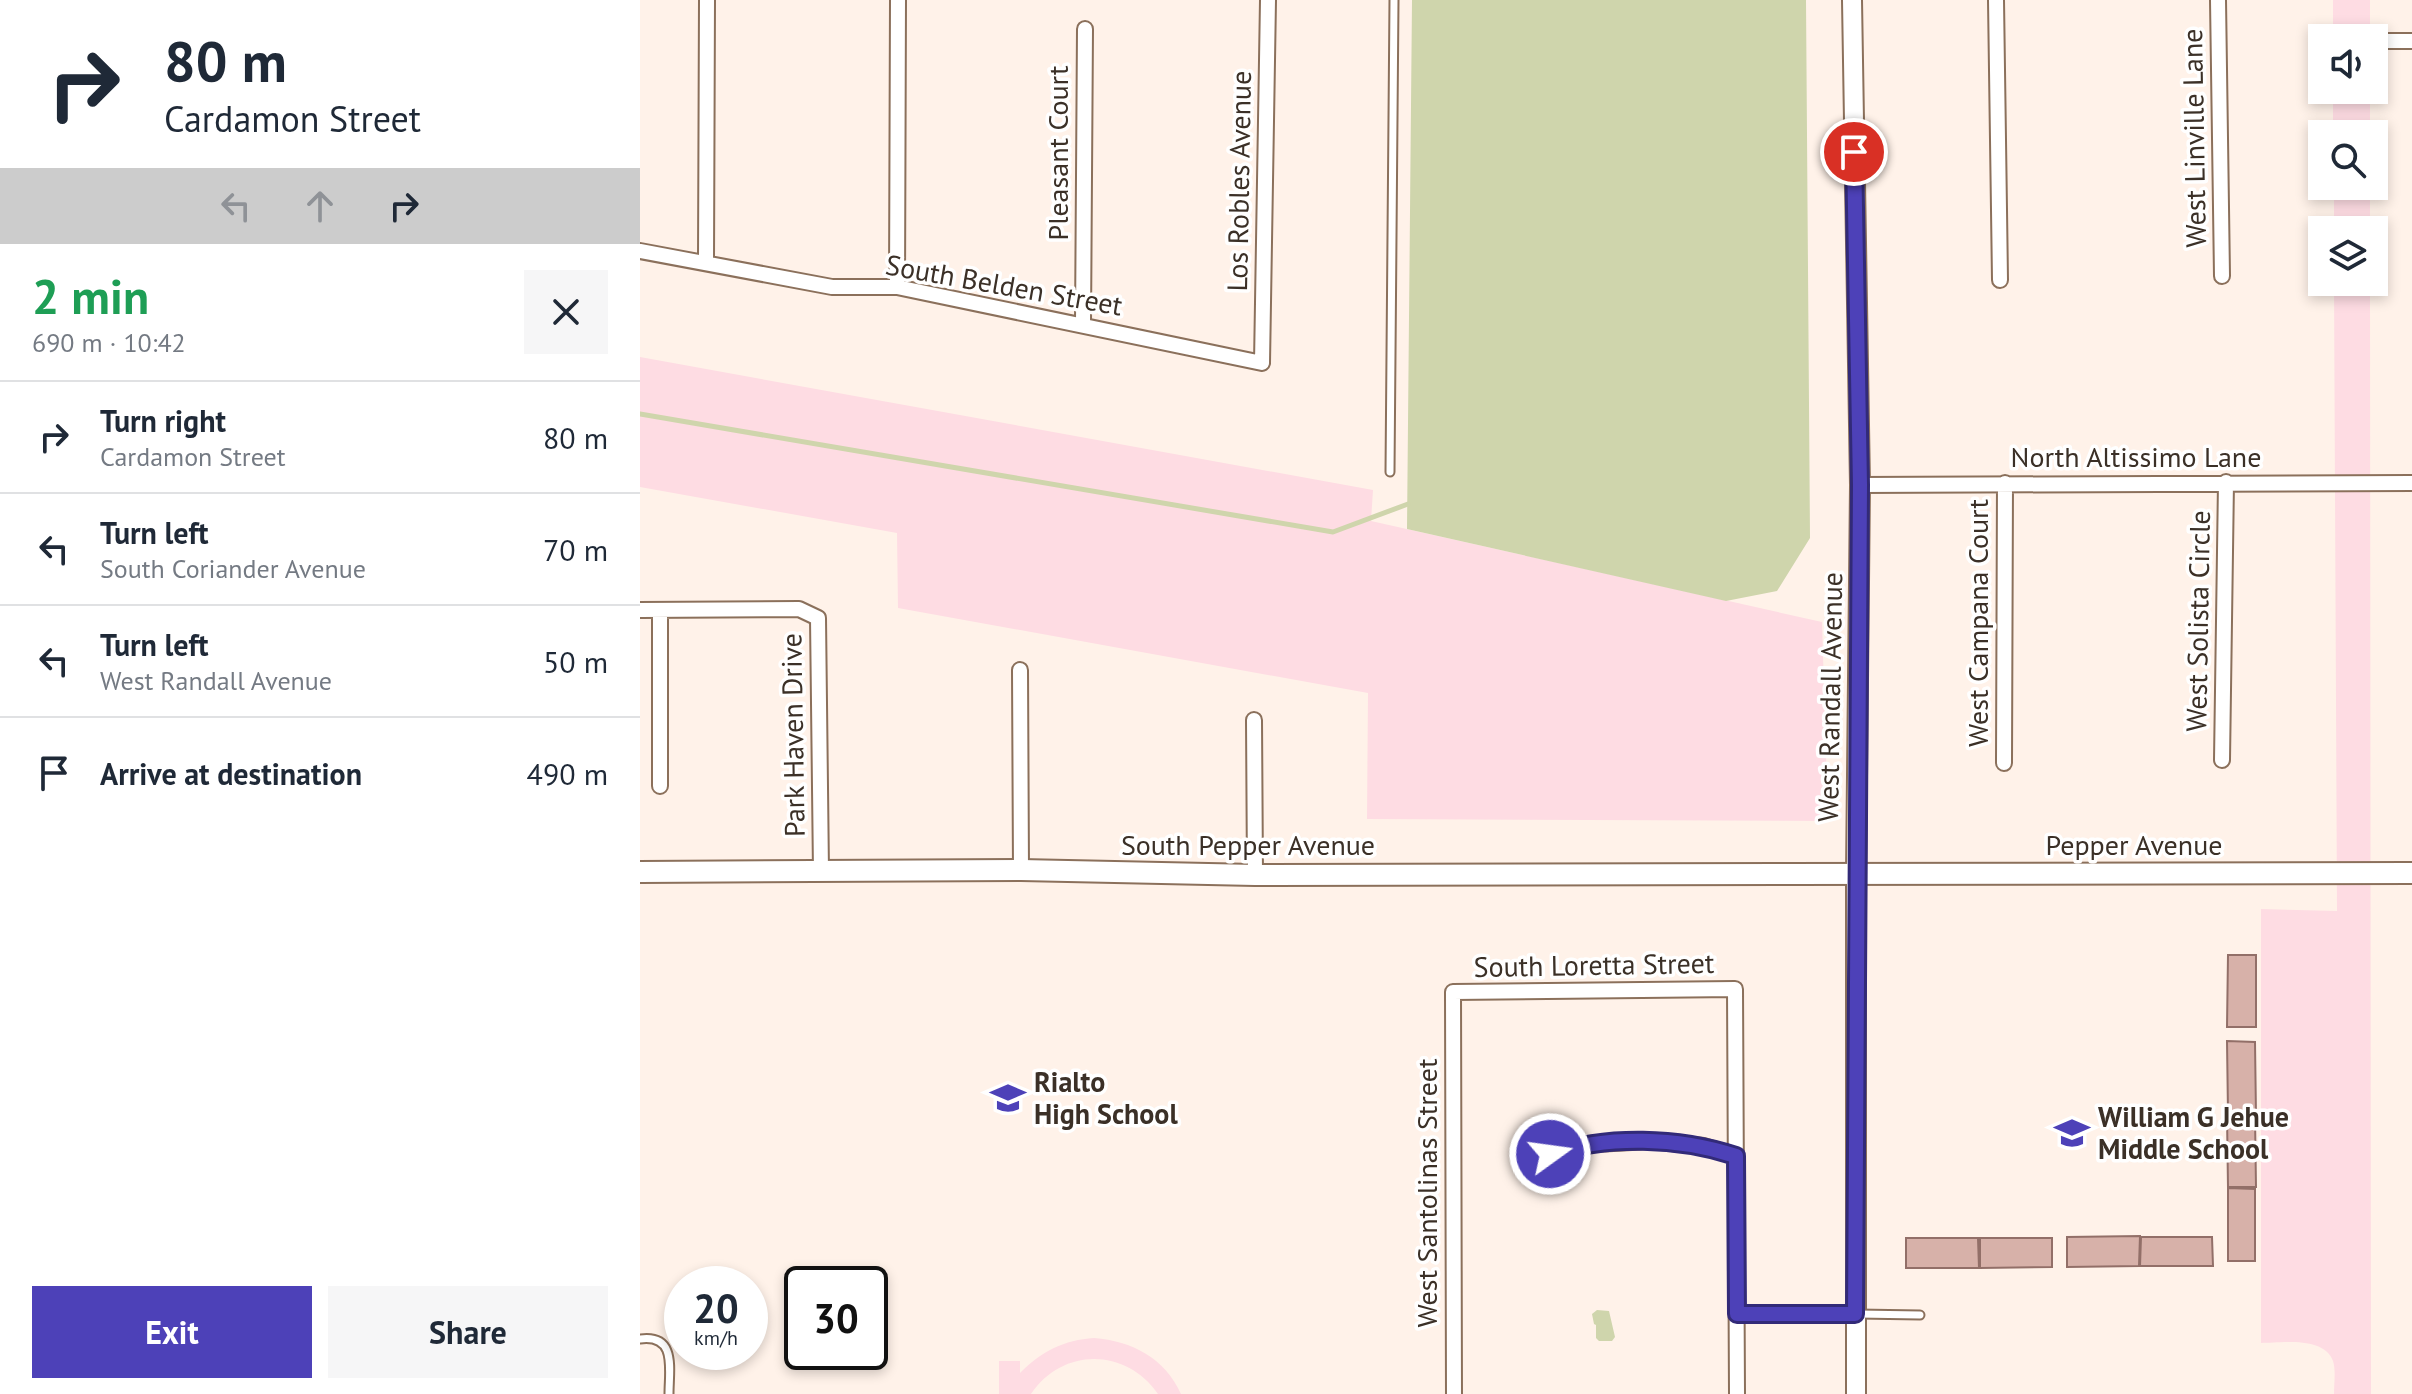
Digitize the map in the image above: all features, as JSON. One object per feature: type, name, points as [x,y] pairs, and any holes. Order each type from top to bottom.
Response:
[{"type":"main road","name":"South Pepper Avenue","points":[[640,872],[1021,870],[1255,875],[1856,873]]},
{"type":"main road","name":"Pepper Avenue","points":[[1856,873],[2412,873]]},
{"type":"street","points":[[706,263],[707,0]]},
{"type":"street","points":[[897,287],[898,0]]},
{"type":"street","name":"Los Robles Avenue","points":[[1262,363],[1268,0]]},
{"type":"street","name":"West Randall Avenue","points":[[1852,0],[1860,485],[1856,1394]]},
{"type":"street","points":[[1996,0],[2000,280]]},
{"type":"street","name":"West Linville Lane","points":[[2218,0],[2222,276]]},
{"type":"street","name":"Pleasant Court","points":[[1083,324],[1085,29]]},
{"type":"street","points":[[2388,41],[2412,41]]},
{"type":"street","name":"South Belden Street","points":[[640,251],[832,287],[897,287],[1262,363]]},
{"type":"street","name":"West Solista Circle","points":[[2222,760],[2226,482]]},
{"type":"street","name":"West Campana Court","points":[[2004,763],[2005,483]]},
{"type":"street","name":"North Altissimo Lane","points":[[1860,485],[2412,483]]},
{"type":"street","name":"Park Haven Drive","points":[[660,610],[799,609],[818,618],[821,872]]},
{"type":"street","points":[[640,610],[660,610],[660,786]]},
{"type":"street","points":[[1020,670],[1021,870]]},
{"type":"street","points":[[1254,720],[1255,875]]},
{"type":"street","name":"South Loretta Street","points":[[1453,992],[1735,989],[1736,1156]]},
{"type":"street","name":"West Santolinas Street","points":[[1453,992],[1454,1394]]},
{"type":"street","points":[[1523,1162],[1577,1145],[1650,1141],[1704,1146],[1736,1156],[1737,1394]]},
{"type":"street","points":[[1737,1314],[1855,1314]]},
{"type":"lane","points":[[1390,472],[1394,0]]},
{"type":"lane","points":[[1855,1314],[1920,1315]]},
{"type":"lane","points":[[640,1339],[658,1339],[666,1346],[669,1354],[669,1394]]},
{"type":"shaded area","points":[[1412,0],[1806,0],[1810,538],[1777,591],[1726,601],[1407,529]]},
{"type":"shaded area","points":[[2333,0],[2370,0],[2370,24],[2333,24]]},
{"type":"shaded area","points":[[2333,104],[2370,104],[2370,120],[2333,120]]},
{"type":"shaded area","points":[[2334,200],[2370,200],[2370,216],[2334,216]]},
{"type":"shaded area","points":[[2334,296],[2370,296],[2371,1394],[2334,1394],[2333,1361],[2321,1348],[2290,1342],[2261,1343],[2261,909],[2337,911]]},
{"type":"shaded area","points":[[640,357],[1373,490],[1371,521],[1822,622],[1828,821],[1367,819],[1368,693],[898,608],[897,533],[640,487]]},
{"type":"shaded area","points":[[1597,1310],[1609,1311],[1615,1337],[1612,1341],[1596,1338],[1592,1314]]},
{"type":"shaded area","points":[[1094,1338],[1121,1343],[1146,1354],[1166,1370],[1181,1394],[1158,1394],[1145,1379],[1129,1368],[1112,1361],[1094,1359],[1077,1361],[1060,1368],[1044,1379],[1031,1394],[999,1394],[999,1361],[1020,1361],[1020,1373],[1054,1348]]},
{"type":"building","points":[[2228,955],[2256,955],[2256,1027],[2227,1027]]},
{"type":"building","points":[[2227,1041],[2255,1042],[2256,1115],[2228,1113]]},
{"type":"building","points":[[2227,1115],[2255,1116],[2256,1187],[2228,1187]]},
{"type":"building","points":[[2228,1188],[2255,1189],[2255,1261],[2228,1261]]},
{"type":"building","points":[[2140,1236],[2139,1266],[2067,1267],[2067,1237]]},
{"type":"building","points":[[2141,1237],[2212,1237],[2213,1266],[2140,1266]]},
{"type":"building","points":[[1906,1238],[1978,1238],[1979,1268],[1906,1268]]},
{"type":"building","points":[[1980,1238],[2052,1238],[2052,1267],[1980,1268]]},
{"type":"waterway","points":[[640,414],[1333,532],[1408,504]]},
{"type":"place","name":"Rialto High School","points":[[1008,1098]]},
{"type":"place","name":"William G Jehue Middle School","points":[[2072,1133]]},
{"type":"route","points":[[1550,1154],[1577,1145],[1650,1141],[1704,1146],[1736,1156],[1737,1314],[1855,1314],[1860,485],[1854,152]]}]
